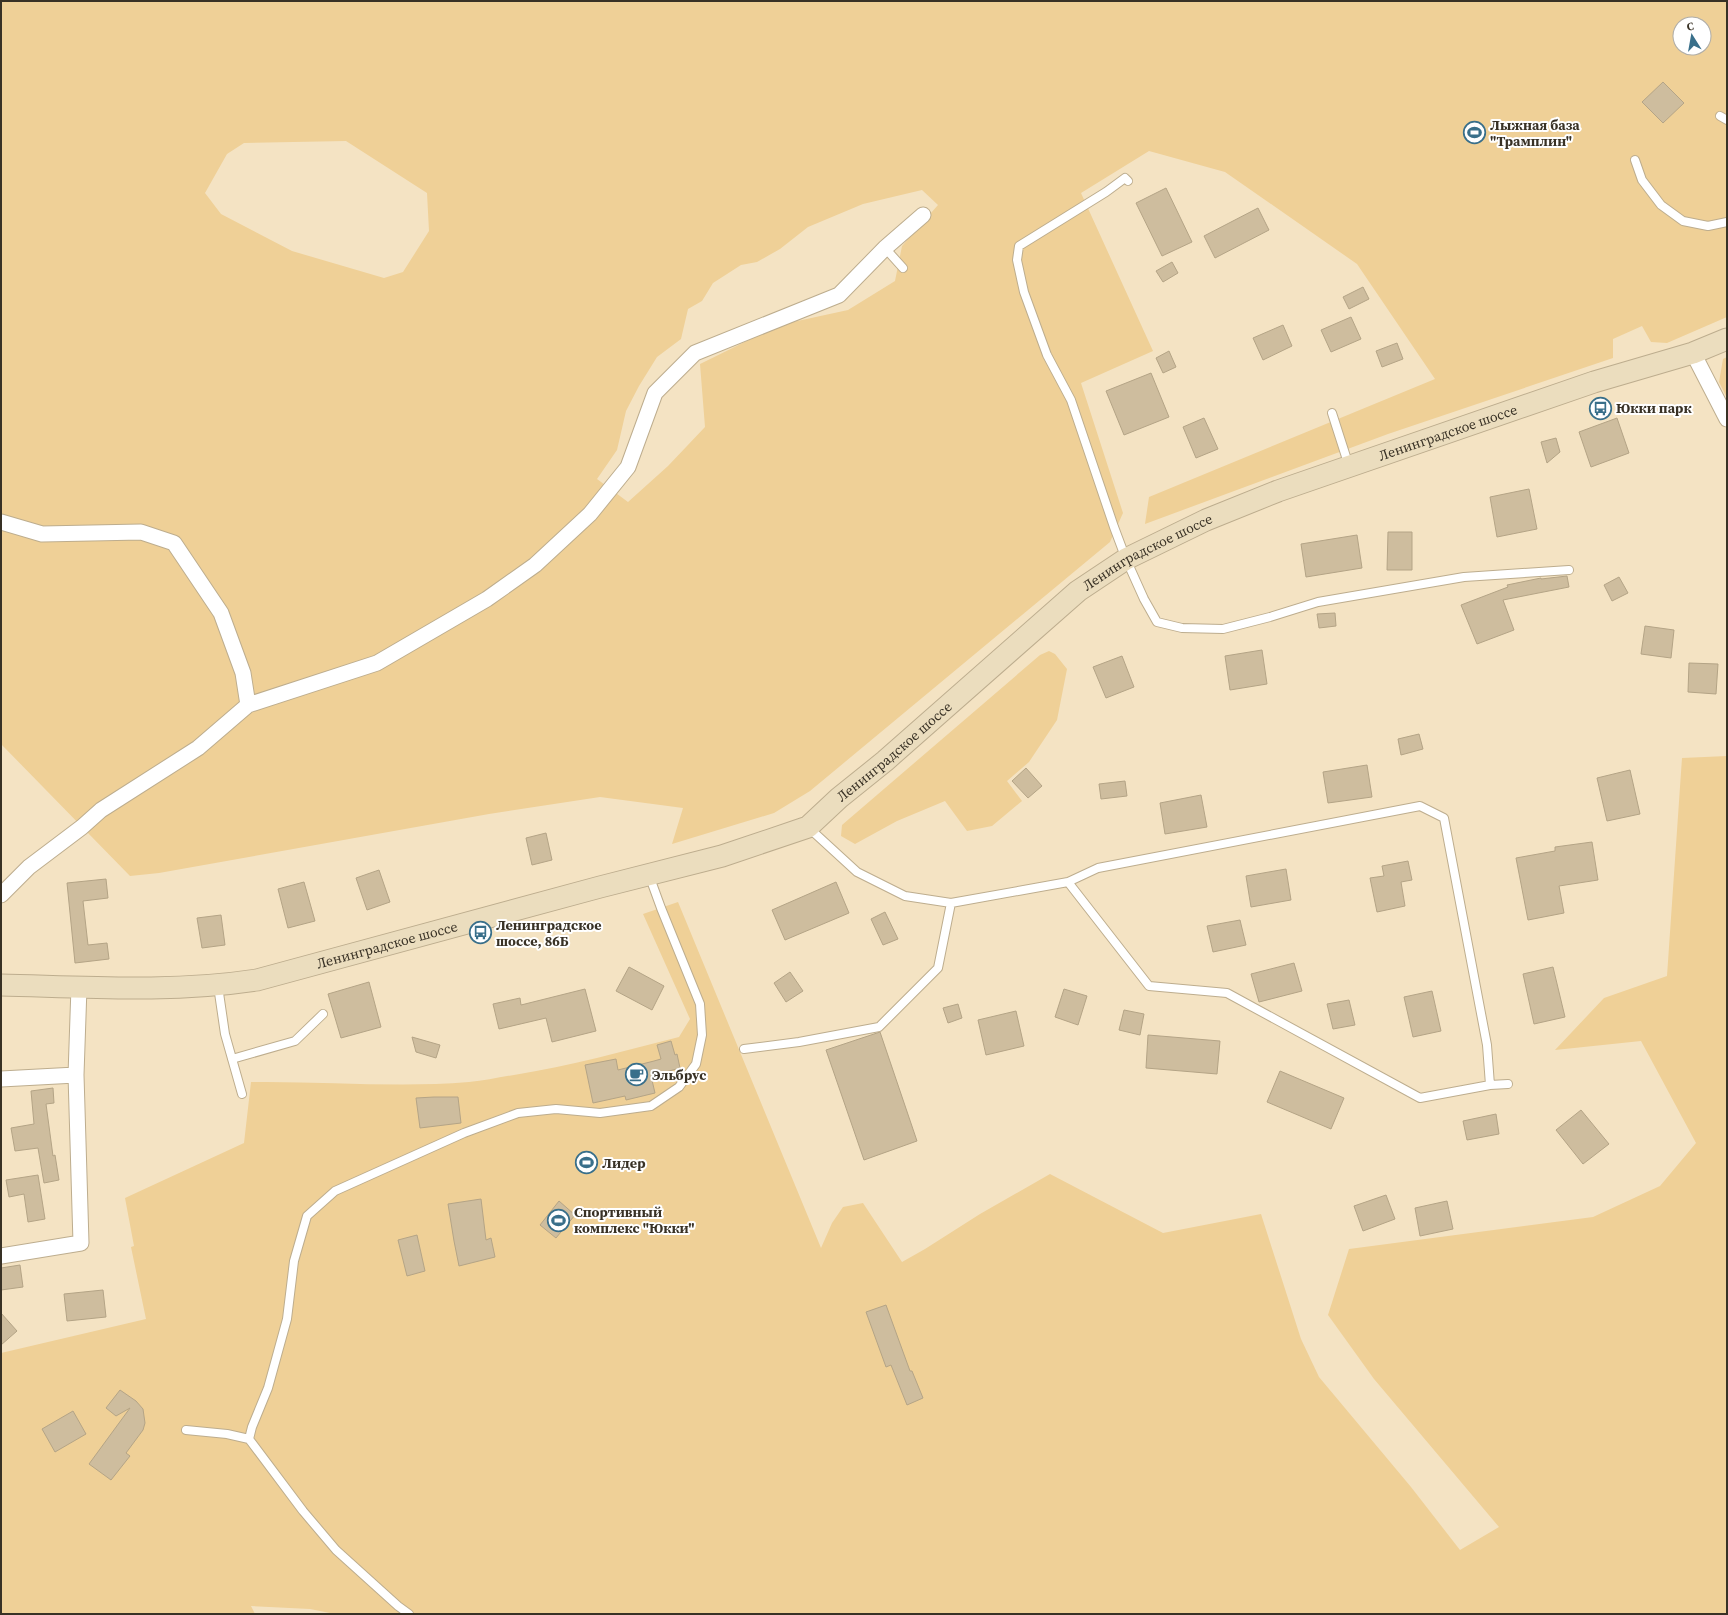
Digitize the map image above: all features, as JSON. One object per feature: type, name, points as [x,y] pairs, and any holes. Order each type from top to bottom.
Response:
[{"type":"main road","name":"Ленинградское шоссе","points":[[1,985],[173,989],[218,986],[257,980],[649,874],[722,856],[808,827],[839,798],[885,761],[1078,591],[1126,559],[1206,520],[1278,491],[1594,382],[1693,353],[1727,339]]},
{"type":"street","points":[[1,895],[29,867],[82,827],[101,810],[198,748],[248,705],[377,663],[493,595],[535,565],[590,514],[628,467],[655,393],[695,353],[839,295],[885,248],[923,215]]},
{"type":"street","points":[[1693,353],[1727,419]]},
{"type":"street","points":[[1,522],[42,534],[141,532],[174,543],[220,613],[243,673],[248,705]]},
{"type":"street","points":[[1,1256],[81,1243],[76,1075],[79,987]]},
{"type":"street","points":[[1,1079],[76,1075]]},
{"type":"lane","points":[[1635,160],[1642,180],[1661,205],[1683,221],[1708,226],[1727,222]]},
{"type":"lane","points":[[1128,181],[1125,178],[1106,192],[1019,246],[1017,260],[1024,292],[1047,355],[1071,400],[1126,559],[1144,599],[1157,622],[1182,628],[1223,629],[1270,618],[1318,602],[1464,577],[1569,570]]},
{"type":"lane","points":[[885,248],[903,268]]},
{"type":"lane","points":[[1332,413],[1349,466]]},
{"type":"lane","points":[[808,827],[857,872],[905,896],[951,903],[1068,882],[1098,868],[1420,806],[1444,818],[1487,1045],[1490,1085]]},
{"type":"lane","points":[[249,1439],[252,1427],[268,1388],[287,1319],[294,1261],[307,1216],[334,1191],[464,1133],[518,1113],[556,1109],[600,1114],[651,1106],[679,1087],[696,1064],[702,1035],[700,1004],[660,908],[649,874]]},
{"type":"lane","points":[[1068,882],[1149,986],[1227,993],[1420,1098],[1490,1085],[1508,1084]]},
{"type":"lane","points":[[744,1049],[799,1042],[879,1027],[938,968],[951,903]]},
{"type":"lane","points":[[218,986],[223,1023],[242,1094]]},
{"type":"lane","points":[[232,1059],[295,1041],[323,1014]]},
{"type":"lane","points":[[186,1430],[228,1434],[249,1439],[303,1511],[336,1550],[398,1606],[410,1614]]},
{"type":"shaded area","points":[[1,1],[1727,1],[1727,317],[1667,343],[1651,342],[1642,326],[1613,339],[1613,358],[1388,434],[1145,524],[1149,497],[1435,379],[1357,264],[1225,172],[1149,151],[1081,193],[1153,351],[1081,383],[1123,513],[1110,542],[810,791],[774,813],[672,844],[683,808],[600,797],[489,814],[159,873],[130,876],[1,744]],"holes":[[[346,141],[427,193],[429,231],[403,272],[384,278],[292,251],[221,214],[205,193],[227,154],[244,143]],[[922,190],[938,205],[902,246],[895,281],[848,310],[779,325],[700,364],[705,427],[668,466],[628,502],[597,479],[617,450],[626,411],[639,386],[657,357],[681,339],[688,309],[702,301],[713,283],[741,265],[757,262],[780,249],[808,227],[863,204]]]},
{"type":"shaded area","points":[[1727,357],[1727,398],[1719,382],[1723,359]]},
{"type":"shaded area","points":[[1049,651],[1055,654],[1067,669],[1057,720],[1029,762],[1007,781],[1022,801],[992,826],[967,831],[945,801],[897,821],[855,844],[841,836],[842,825],[1040,655]]},
{"type":"shaded area","points":[[1727,756],[1727,1614],[335,1614],[310,1609],[251,1606],[255,1614],[1,1614],[1,1353],[146,1319],[131,1247],[134,1246],[125,1198],[244,1143],[251,1082],[442,1084],[475,1081],[556,1067],[679,1037],[690,1019],[643,914],[678,902],[821,1248],[832,1223],[843,1207],[863,1203],[902,1262],[980,1214],[1050,1174],[1163,1233],[1261,1214],[1301,1339],[1319,1377],[1411,1487],[1460,1550],[1499,1527],[1374,1379],[1328,1315],[1349,1249],[1593,1217],[1660,1186],[1696,1143],[1641,1041],[1555,1050],[1604,998],[1667,976],[1682,758]]},
{"type":"building","points":[[1663,82],[1684,103],[1663,123],[1642,102]]},
{"type":"building","points":[[1166,188],[1192,242],[1162,256],[1136,203]]},
{"type":"building","points":[[1258,208],[1269,230],[1215,258],[1204,236]]},
{"type":"building","points":[[1172,262],[1178,273],[1163,282],[1156,271]]},
{"type":"building","points":[[1363,287],[1369,299],[1349,309],[1343,297]]},
{"type":"building","points":[[1351,317],[1361,339],[1331,352],[1321,330]]},
{"type":"building","points":[[1283,325],[1292,346],[1263,360],[1253,338]]},
{"type":"building","points":[[1397,343],[1403,359],[1382,367],[1376,351]]},
{"type":"building","points":[[1169,351],[1176,367],[1163,373],[1156,358]]},
{"type":"building","points":[[1151,373],[1169,417],[1124,435],[1106,391]]},
{"type":"building","points":[[1204,418],[1218,449],[1196,458],[1183,427]]},
{"type":"building","points":[[1617,418],[1629,453],[1591,467],[1579,432]]},
{"type":"building","points":[[1556,438],[1560,452],[1547,463],[1541,442]]},
{"type":"building","points":[[1529,489],[1537,529],[1497,537],[1490,497]]},
{"type":"building","points":[[1388,532],[1412,532],[1412,570],[1387,570]]},
{"type":"building","points":[[1357,535],[1362,568],[1306,577],[1301,544]]},
{"type":"building","points":[[1567,576],[1569,587],[1503,600],[1514,630],[1477,644],[1461,605],[1508,587],[1507,585],[1541,578]]},
{"type":"building","points":[[1619,577],[1628,593],[1612,601],[1604,585]]},
{"type":"building","points":[[1335,613],[1336,626],[1319,628],[1317,614]]},
{"type":"building","points":[[1645,626],[1674,630],[1671,658],[1641,654]]},
{"type":"building","points":[[1262,650],[1267,684],[1230,690],[1225,656]]},
{"type":"building","points":[[1122,656],[1134,687],[1106,698],[1093,667]]},
{"type":"building","points":[[1689,663],[1718,664],[1716,694],[1688,692]]},
{"type":"building","points":[[1419,734],[1423,749],[1401,755],[1398,739]]},
{"type":"building","points":[[1367,765],[1372,797],[1328,803],[1323,772]]},
{"type":"building","points":[[1026,768],[1042,786],[1028,798],[1012,781]]},
{"type":"building","points":[[1630,770],[1640,814],[1607,821],[1597,778]]},
{"type":"building","points":[[1125,781],[1127,796],[1101,799],[1099,784]]},
{"type":"building","points":[[1201,795],[1207,827],[1165,834],[1160,803]]},
{"type":"building","points":[[546,833],[552,860],[532,865],[526,838]]},
{"type":"building","points":[[1592,842],[1598,880],[1559,886],[1564,913],[1528,920],[1516,858],[1555,851],[1555,847]]},
{"type":"building","points":[[1408,861],[1412,880],[1401,882],[1405,906],[1377,912],[1370,878],[1384,876],[1382,866]]},
{"type":"building","points":[[1286,869],[1291,900],[1251,907],[1246,876]]},
{"type":"building","points":[[379,870],[390,902],[367,910],[356,878]]},
{"type":"building","points":[[106,879],[108,898],[83,901],[88,945],[107,943],[109,959],[75,963],[67,883]]},
{"type":"building","points":[[304,882],[315,921],[288,928],[278,889]]},
{"type":"building","points":[[836,882],[849,913],[785,940],[772,910]]},
{"type":"building","points":[[885,912],[898,939],[883,945],[871,919]]},
{"type":"building","points":[[221,915],[225,945],[202,948],[197,918]]},
{"type":"building","points":[[1240,920],[1246,945],[1213,952],[1207,926]]},
{"type":"building","points":[[1294,963],[1302,991],[1259,1002],[1251,974]]},
{"type":"building","points":[[629,967],[664,986],[652,1010],[616,991]]},
{"type":"building","points":[[1553,967],[1565,1017],[1534,1024],[1523,974]]},
{"type":"building","points":[[790,972],[803,991],[786,1002],[774,983]]},
{"type":"building","points":[[369,982],[381,1027],[341,1038],[328,994]]},
{"type":"building","points":[[585,989],[596,1031],[552,1042],[546,1018],[499,1029],[493,1004],[520,998],[521,1005]]},
{"type":"building","points":[[1064,989],[1087,996],[1078,1025],[1055,1017]]},
{"type":"building","points":[[1432,991],[1441,1031],[1413,1037],[1404,997]]},
{"type":"building","points":[[1349,1000],[1355,1025],[1333,1029],[1327,1004]]},
{"type":"building","points":[[958,1004],[962,1018],[948,1023],[943,1008]]},
{"type":"building","points":[[1124,1010],[1144,1014],[1140,1035],[1119,1030]]},
{"type":"building","points":[[1016,1011],[1024,1046],[986,1055],[978,1020]]},
{"type":"building","points":[[880,1032],[917,1141],[864,1160],[826,1050]]},
{"type":"building","points":[[1148,1035],[1220,1041],[1217,1074],[1146,1068]]},
{"type":"building","points":[[412,1037],[440,1045],[436,1058],[416,1052]]},
{"type":"building","points":[[671,1041],[675,1055],[677,1054],[680,1068],[651,1076],[655,1093],[626,1100],[625,1096],[593,1103],[585,1065],[616,1059],[618,1070],[654,1061],[661,1059],[657,1045]]},
{"type":"building","points":[[1280,1071],[1344,1098],[1331,1129],[1267,1102]]},
{"type":"building","points":[[53,1088],[54,1103],[46,1104],[53,1156],[55,1155],[59,1180],[44,1183],[38,1148],[15,1151],[11,1128],[34,1124],[31,1091]]},
{"type":"building","points":[[458,1097],[461,1123],[420,1128],[416,1098]]},
{"type":"building","points":[[1581,1110],[1609,1144],[1583,1164],[1556,1130]]},
{"type":"building","points":[[1496,1114],[1499,1134],[1467,1140],[1463,1121]]},
{"type":"building","points":[[38,1175],[45,1219],[28,1222],[24,1194],[9,1197],[6,1180]]},
{"type":"building","points":[[1386,1195],[1395,1219],[1363,1231],[1354,1206]]},
{"type":"building","points":[[481,1199],[486,1240],[491,1238],[495,1257],[459,1266],[448,1204]]},
{"type":"building","name":"Спортивный комплекс \"Юкки\"","points":[[559,1201],[575,1215],[556,1238],[540,1225]]},
{"type":"building","points":[[1447,1201],[1453,1229],[1420,1236],[1415,1208]]},
{"type":"building","points":[[417,1235],[425,1271],[407,1276],[398,1240]]},
{"type":"building","points":[[20,1265],[23,1287],[1,1290],[1,1268]]},
{"type":"building","points":[[103,1290],[106,1317],[67,1321],[64,1294]]},
{"type":"building","points":[[886,1305],[910,1371],[912,1371],[923,1398],[907,1405],[891,1365],[886,1367],[866,1312]]},
{"type":"building","points":[[1,1313],[17,1331],[1,1345]]},
{"type":"building","points":[[120,1390],[136,1401],[143,1409],[145,1423],[143,1430],[126,1453],[130,1456],[111,1480],[89,1464],[130,1408],[116,1416],[106,1408]]},
{"type":"building","points":[[73,1411],[86,1434],[55,1452],[42,1429]]},
{"type":"place","name":"Лыжная база \"Трамплин\"","points":[[1475,133]]},
{"type":"place","name":"Юкки парк","points":[[1601,408]]},
{"type":"place","name":"Ленинградское шоссе, 86Б","points":[[480,933]]},
{"type":"place","name":"Эльбрус","points":[[637,1075]]},
{"type":"place","name":"Лидер","points":[[587,1163]]},
{"type":"place","name":"Спортивный комплекс \"Юкки\"","points":[[558,1220]]}]
